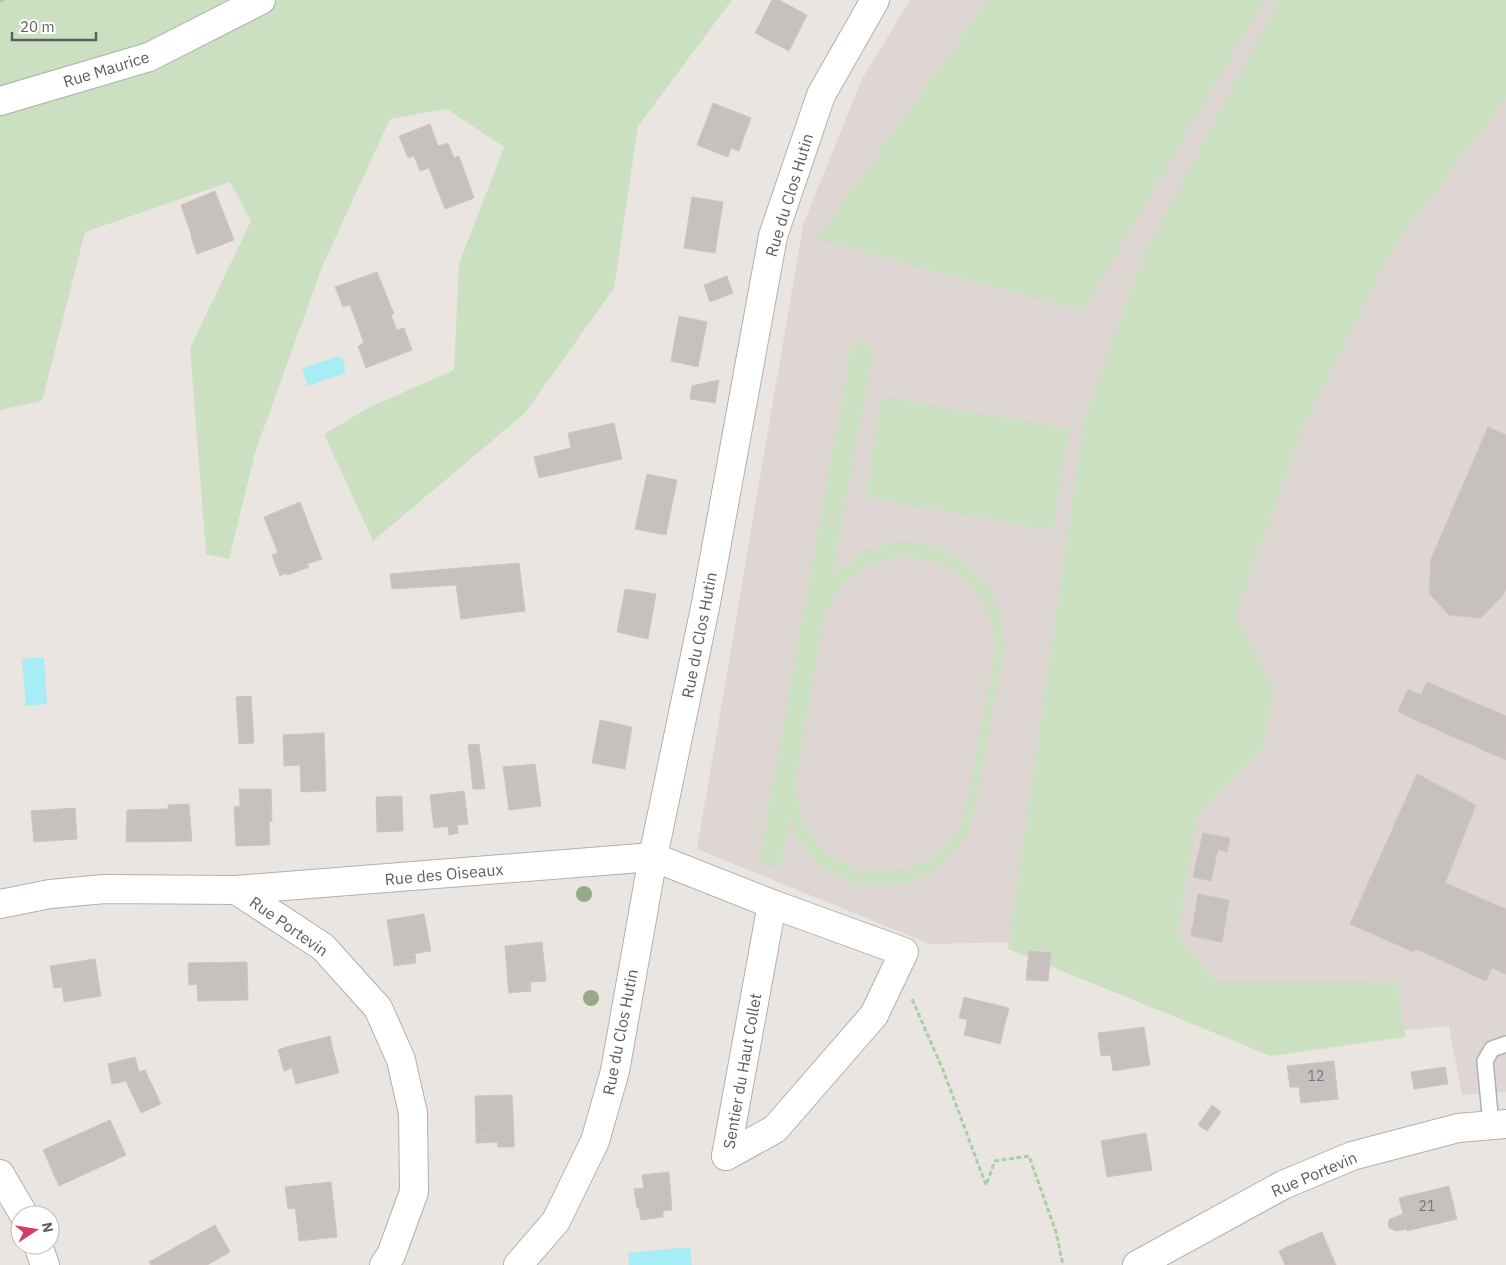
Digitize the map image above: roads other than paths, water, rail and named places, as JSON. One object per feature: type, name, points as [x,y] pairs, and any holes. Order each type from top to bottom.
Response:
[{"type":"street","name":"Rue Maurice","points":[[0,101],[149,58],[261,0]]},
{"type":"street","name":"Rue du Clos Hutin","points":[[518,1265],[556,1221],[595,1141],[615,1071],[653,857],[706,603],[773,236],[821,95],[875,0]]},
{"type":"street","name":"Rue des Oiseaux","points":[[236,890],[653,857]]},
{"type":"street","points":[[653,857],[772,904]]},
{"type":"street","name":"Rue Portevin","points":[[0,904],[50,894],[104,890],[236,890],[323,947],[378,1008],[401,1060],[413,1113],[414,1192],[391,1255],[384,1265]]},
{"type":"street","name":"Sentier du Haut Collet","points":[[772,904],[904,952],[874,1015],[775,1129],[726,1156],[772,904]]},
{"type":"street","name":"Rue Portevin","points":[[1137,1265],[1283,1185],[1352,1156],[1458,1128],[1498,1124]]},
{"type":"street","points":[[0,1174],[18,1205]]},
{"type":"lane","points":[[1498,1124],[1484,1062],[1492,1049],[1506,1044]]},
{"type":"water","points":[[339,356],[342,358],[346,369],[344,370],[345,373],[308,386],[302,368]]},
{"type":"water","points":[[44,657],[47,704],[26,706],[22,659]]},
{"type":"water","points":[[690,1247],[692,1265],[629,1265],[628,1253]]}]
